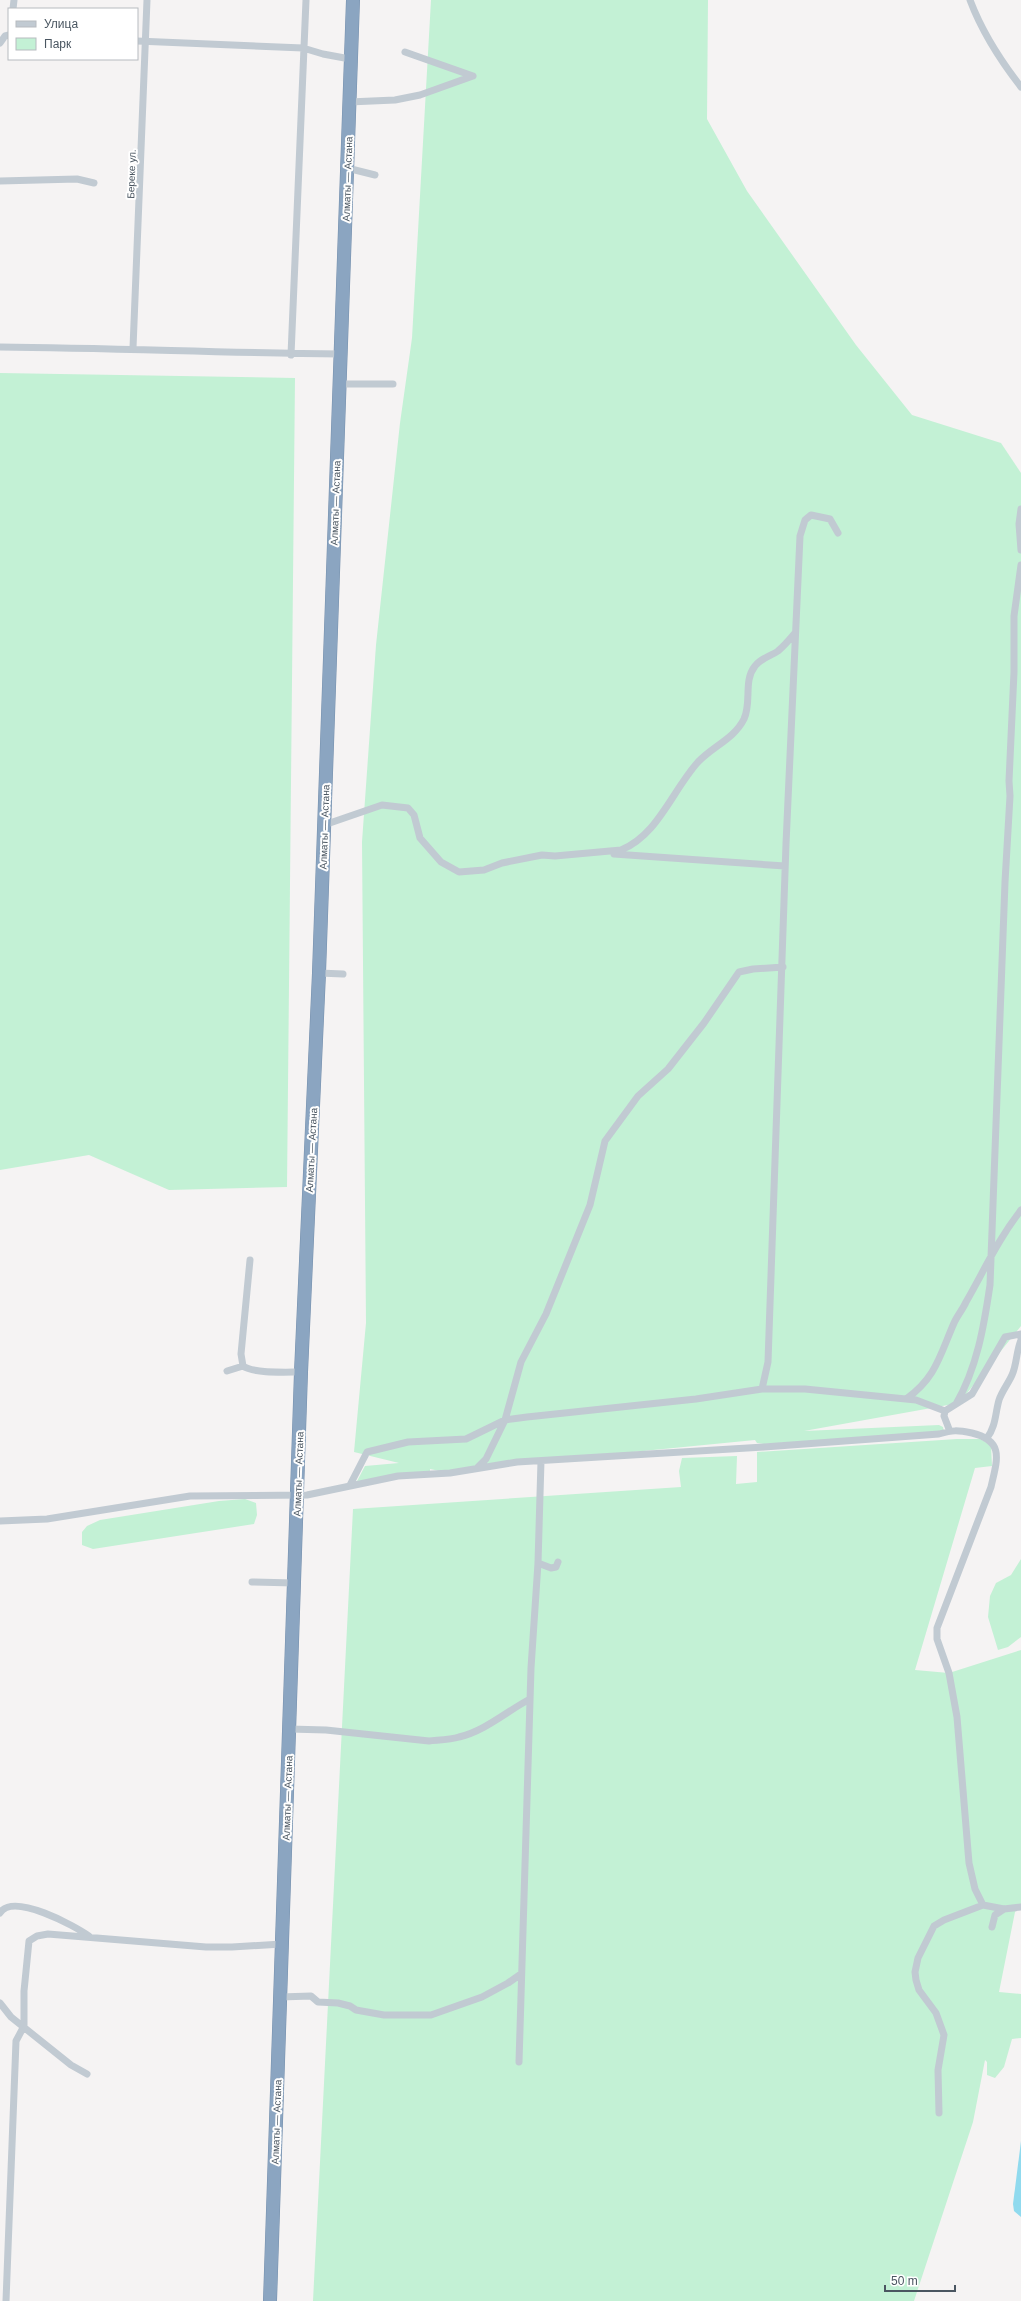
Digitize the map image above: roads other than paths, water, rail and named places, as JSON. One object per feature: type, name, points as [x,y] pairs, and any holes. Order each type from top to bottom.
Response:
[{"type":"highway","name":"Алматы — Астана","points":[[270,2301],[301,1372],[319,973],[353,0]]},
{"type":"street","name":"Береке ул.","points":[[133,348],[148,0]]},
{"type":"street","points":[[291,355],[306,0]]},
{"type":"street","points":[[970,0],[986,36],[1004,66],[1021,87]]},
{"type":"street","points":[[0,43],[5,36],[8,35]]},
{"type":"street","points":[[138,41],[303,48],[329,56],[350,59]]},
{"type":"street","points":[[349,102],[373,102],[408,98],[473,76],[405,52]]},
{"type":"street","points":[[347,168],[375,175]]},
{"type":"street","points":[[0,182],[76,179],[94,183]]},
{"type":"street","points":[[0,346],[133,348],[291,355],[340,354]]},
{"type":"street","points":[[339,384],[394,384]]},
{"type":"street","points":[[1021,509],[1019,524],[1021,550]]},
{"type":"street","points":[[762,1389],[768,1362],[783,967],[785,866],[800,536],[803,524],[811,514],[821,515],[830,519],[838,533]]},
{"type":"street","points":[[956,1404],[965,1391],[981,1338],[990,1285],[1005,882],[1010,796],[1009,781],[1014,672],[1014,616],[1021,565]]},
{"type":"street","points":[[608,853],[632,846],[645,835],[698,762],[739,727],[745,717],[748,682],[755,666],[778,651],[795,633]]},
{"type":"street","points":[[324,825],[382,805],[408,808],[414,815],[420,838],[441,862],[464,873],[484,870],[502,863],[530,857],[608,853],[694,861],[785,866]]},
{"type":"street","points":[[478,1468],[486,1459],[505,1420],[521,1362],[546,1314],[590,1205],[605,1141],[638,1096],[668,1069],[704,1023],[739,972],[754,968],[783,967]]},
{"type":"street","points":[[319,973],[343,974]]},
{"type":"street","points":[[906,1399],[920,1390],[933,1373],[954,1322],[991,1254],[1021,1210]]},
{"type":"street","points":[[250,1260],[241,1354],[243,1366],[247,1370],[301,1372]]},
{"type":"street","points":[[350,1485],[368,1452],[408,1442],[466,1440],[505,1420],[696,1399],[762,1389],[805,1389],[906,1399],[945,1411],[972,1394],[1005,1337],[1021,1334]]},
{"type":"street","points":[[988,1438],[994,1430],[999,1400],[1012,1375],[1016,1362],[1016,1352],[1021,1340]]},
{"type":"street","points":[[227,1371],[243,1366]]},
{"type":"street","points":[[945,1411],[944,1416],[949,1429]]},
{"type":"street","points":[[0,1521],[47,1519],[190,1496],[297,1495],[398,1476],[450,1473],[478,1468],[541,1461],[939,1434],[949,1429],[988,1438],[992,1441],[996,1451],[995,1467],[991,1487],[937,1628],[937,1639],[949,1673],[957,1717],[969,1863],[975,1889],[983,1904]]},
{"type":"street","points":[[519,2062],[530,1699],[538,1563],[541,1461]]},
{"type":"street","points":[[538,1563],[551,1568],[556,1566],[558,1562]]},
{"type":"street","points":[[252,1582],[294,1583]]},
{"type":"street","points":[[289,1728],[326,1730],[428,1741],[460,1737],[507,1714],[518,1705],[530,1699]]},
{"type":"street","points":[[939,2113],[938,2070],[944,2035],[936,2013],[919,1990],[915,1972],[918,1958],[934,1926],[970,1908],[983,1904],[1004,1909],[1021,1907]]},
{"type":"street","points":[[0,1913],[9,1906],[25,1906],[69,1923],[89,1936]]},
{"type":"street","points":[[992,1927],[995,1916],[1004,1909]]},
{"type":"street","points":[[6,2301],[16,2041],[24,2026],[24,1991],[29,1941],[43,1934],[89,1936],[206,1947],[282,1944]]},
{"type":"street","points":[[280,1997],[311,1996],[318,2002],[338,2003],[350,2006],[356,2010],[384,2015],[431,2015],[482,1997],[521,1974]]},
{"type":"street","points":[[0,2003],[11,2017],[71,2065],[87,2074]]},
{"type":"water","points":[[1021,2141],[1021,2217],[1014,2211],[1013,2204]]}]
